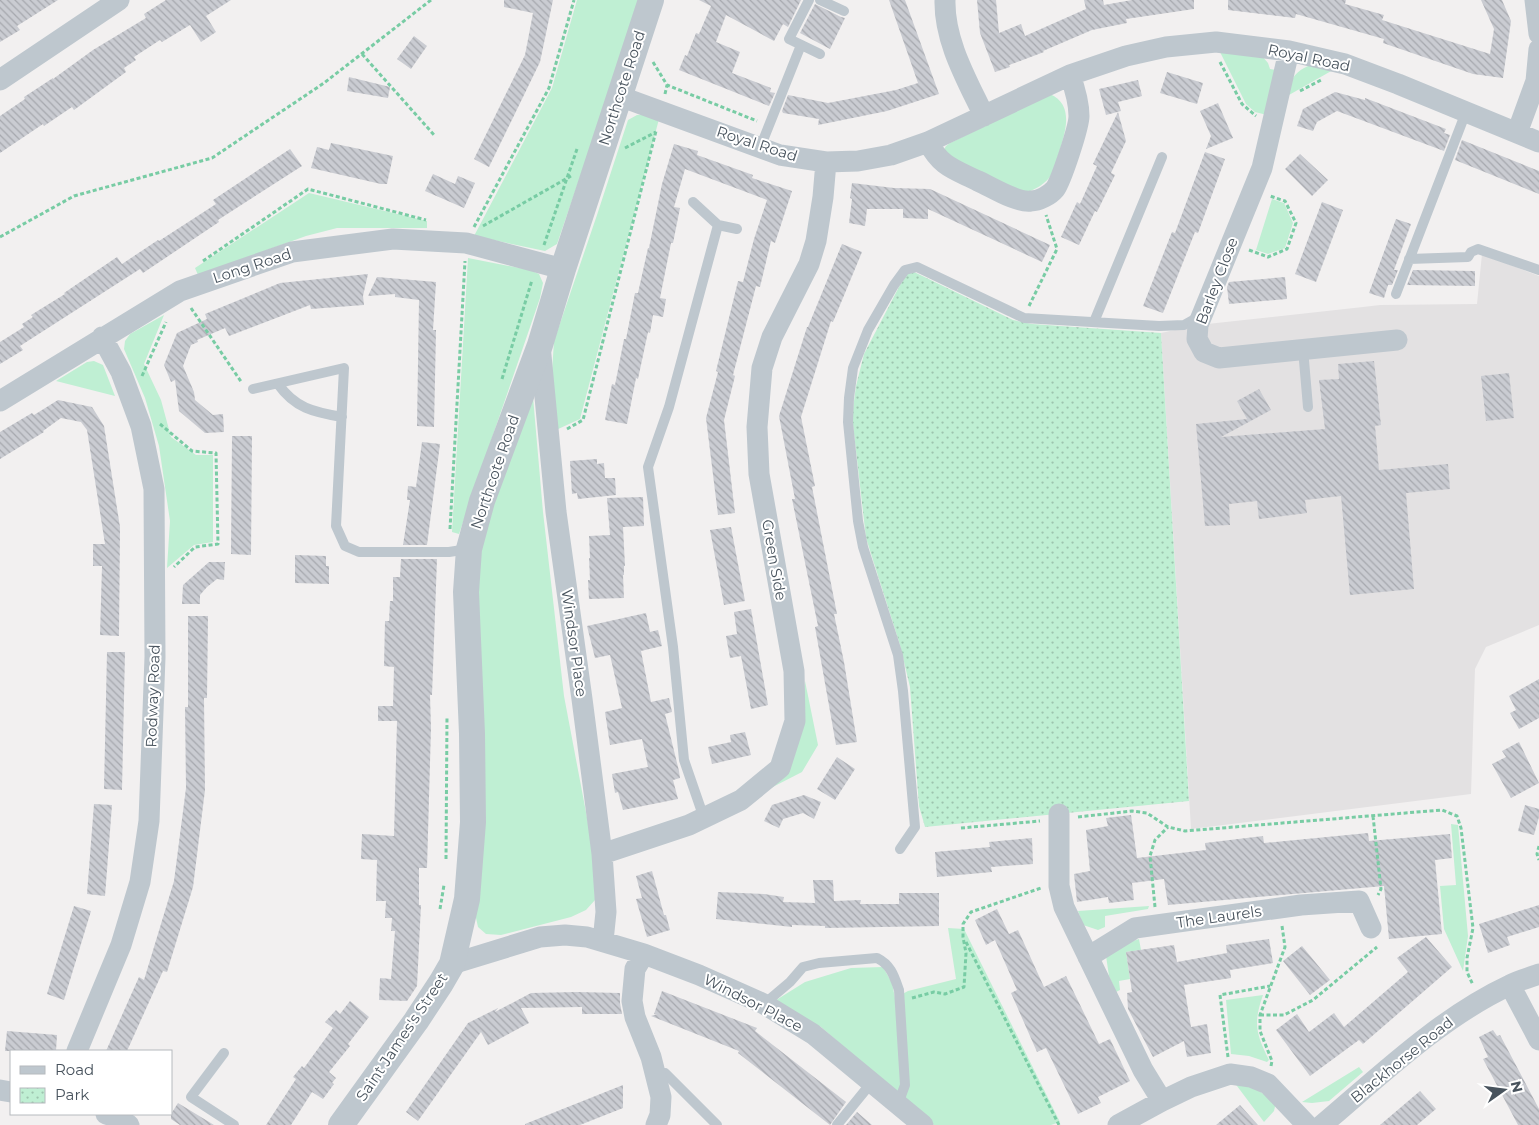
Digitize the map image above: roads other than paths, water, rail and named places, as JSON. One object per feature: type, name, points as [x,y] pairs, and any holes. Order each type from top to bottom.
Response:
[{"type":"street","points":[[0,80],[119,0]]},
{"type":"street","name":"Northcote Road","points":[[452,964],[468,899],[473,822],[472,734],[466,592],[469,549],[482,501],[540,345],[651,0]]},
{"type":"street","points":[[945,0],[950,36],[984,116]]},
{"type":"street","points":[[1535,0],[1539,34]]},
{"type":"street","name":"Royal Road","points":[[619,96],[760,148],[798,158],[826,162],[858,161],[891,155],[928,142],[1070,75],[1126,56],[1166,47],[1216,42],[1289,51],[1345,64],[1539,142]]},
{"type":"street","points":[[1518,133],[1536,81],[1539,49]]},
{"type":"street","name":"Barley Close","points":[[1289,51],[1262,168],[1198,325],[1197,339],[1204,352],[1219,358],[1397,340]]},
{"type":"street","points":[[928,142],[935,155],[944,164],[1016,199],[1030,202],[1041,199],[1055,190],[1064,171],[1079,118],[1077,96],[1070,75]]},
{"type":"street","name":"Green Side","points":[[602,854],[689,825],[704,818],[741,800],[780,768],[795,721],[794,671],[759,474],[757,428],[762,368],[772,337],[809,264],[816,241],[826,162]]},
{"type":"street","name":"Long Road","points":[[0,402],[102,337],[180,291],[292,252],[393,239],[466,243],[563,269]]},
{"type":"street","name":"Rodway Road","points":[[77,1050],[121,945],[140,882],[149,821],[155,657],[154,489],[141,426],[121,372],[102,337]]},
{"type":"street","name":"Windsor Place","points":[[540,345],[556,512],[602,854],[606,912],[603,941]]},
{"type":"street","points":[[1059,817],[1059,886],[1064,907],[1143,1070],[1162,1100]]},
{"type":"street","name":"The Laurels","points":[[1088,957],[1135,928],[1279,908],[1367,900],[1371,928]]},
{"type":"street","name":"Saint James's Street","points":[[343,1124],[416,1021],[452,964],[540,937],[565,935],[587,937],[644,954]]},
{"type":"street","points":[[644,954],[635,969],[632,1001],[635,1017],[651,1057],[661,1097],[660,1115],[656,1125]]},
{"type":"street","name":"Windsor Place","points":[[644,954],[699,975],[764,1004],[813,1034],[923,1125]]},
{"type":"street","name":"Blackhorse Road","points":[[1322,1125],[1418,1043],[1461,1012],[1510,985],[1539,974]]},
{"type":"street","points":[[1510,985],[1539,1040]]},
{"type":"street","points":[[1118,1125],[1162,1100],[1191,1087],[1230,1074],[1251,1077],[1268,1084],[1307,1125]]},
{"type":"street","points":[[109,1115],[119,1118],[128,1125]]},
{"type":"lane","points":[[809,0],[789,40],[820,54]]},
{"type":"lane","points":[[820,0],[844,11]]},
{"type":"lane","points":[[760,148],[801,46]]},
{"type":"lane","points":[[1396,294],[1466,112]]},
{"type":"lane","points":[[1094,322],[1162,157]]},
{"type":"lane","points":[[693,202],[718,225],[737,229]]},
{"type":"lane","points":[[704,818],[684,760],[673,646],[648,467],[669,407],[718,225]]},
{"type":"lane","points":[[1409,259],[1468,256],[1471,252],[1478,249],[1539,270]]},
{"type":"lane","points":[[900,849],[915,826],[903,691],[898,655],[863,547],[858,521],[848,422],[853,368],[868,330],[905,270],[917,267],[1024,318],[1159,326],[1184,325],[1203,315]]},
{"type":"lane","points":[[1303,349],[1308,407]]},
{"type":"lane","points":[[253,389],[344,368],[336,526],[345,546],[359,552],[449,552],[469,549]]},
{"type":"lane","points":[[278,384],[286,395],[303,408],[342,417]]},
{"type":"lane","points":[[764,1004],[790,982],[803,967],[819,963],[877,958],[886,962],[899,990],[905,1085],[898,1104]]},
{"type":"lane","points":[[224,1053],[191,1097],[234,1125]]},
{"type":"lane","points":[[665,1073],[717,1125]]},
{"type":"lane","points":[[837,1125],[872,1082]]}]
